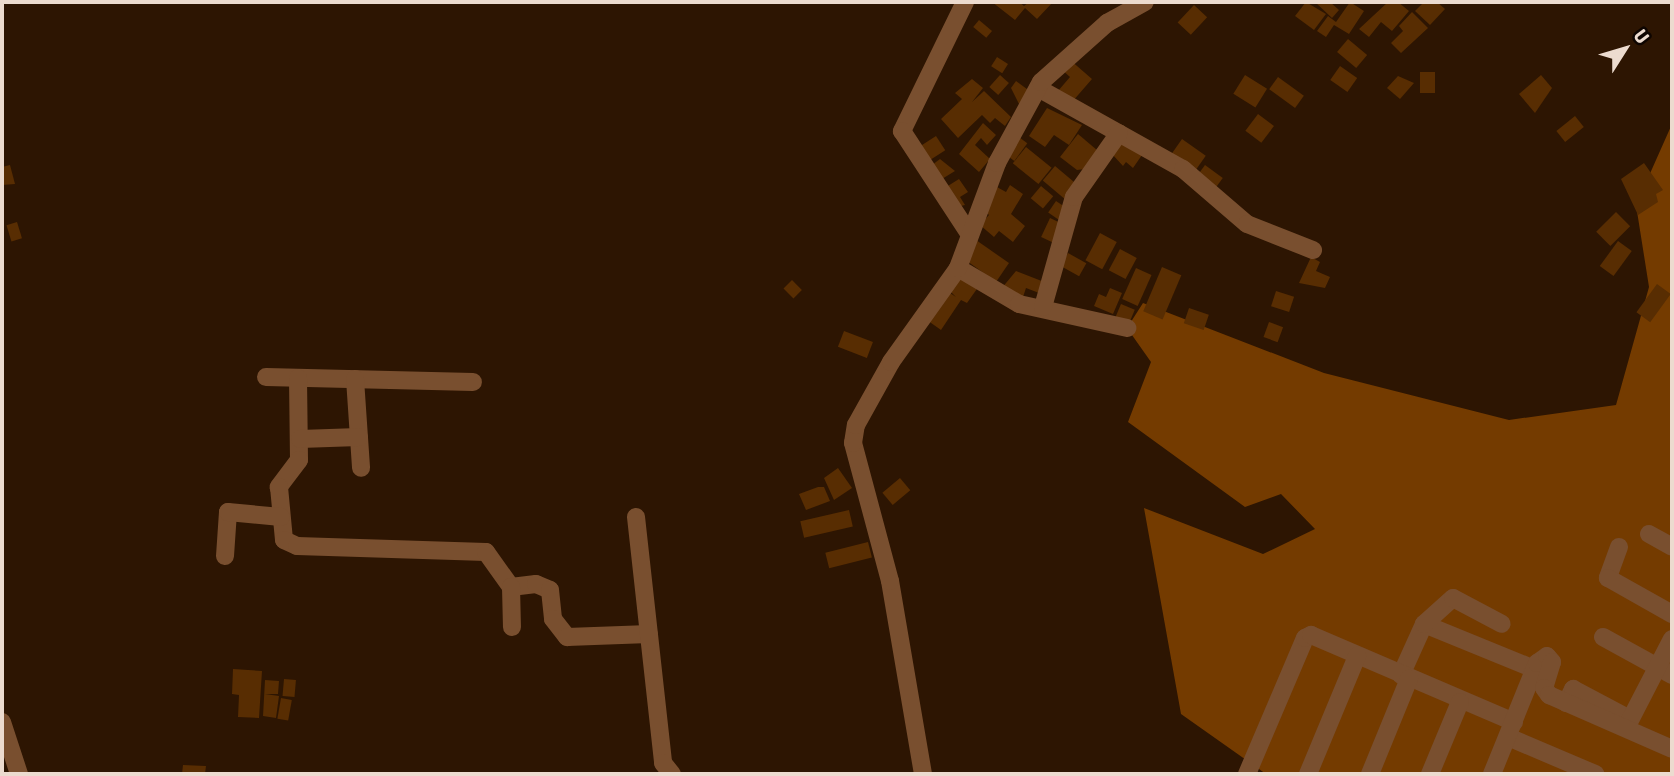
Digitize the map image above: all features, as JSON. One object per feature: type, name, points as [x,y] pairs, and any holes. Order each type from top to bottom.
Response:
[{"type":"street","points":[[964,2],[902,131],[970,235]]},
{"type":"street","points":[[923,774],[890,581],[853,443],[864,405],[958,268],[997,163],[1038,88],[1067,55],[1097,31],[1145,2]]},
{"type":"street","points":[[1038,88],[1187,172],[1247,225],[1314,250]]},
{"type":"street","points":[[1043,307],[1074,197],[1119,133]]},
{"type":"street","points":[[958,268],[1019,304],[1043,307],[1128,328]]},
{"type":"street","points":[[266,377],[473,382]]},
{"type":"street","points":[[298,378],[299,460],[279,487],[284,540],[297,546],[486,552],[511,587],[512,627]]},
{"type":"street","points":[[355,379],[361,468]]},
{"type":"street","points":[[300,439],[359,438]]},
{"type":"street","points":[[225,556],[228,512],[281,517]]},
{"type":"street","points":[[636,517],[663,763],[672,774]]},
{"type":"street","points":[[1649,534],[1672,547]]},
{"type":"street","points":[[1619,547],[1608,578],[1672,614]]},
{"type":"street","points":[[511,587],[536,584],[550,590],[553,619],[567,637],[649,634]]},
{"type":"street","points":[[1370,774],[1424,624],[1453,598],[1502,624]]},
{"type":"street","points":[[1424,624],[1534,669]]},
{"type":"street","points":[[1247,774],[1305,638],[1311,635],[1460,702],[1511,729],[1557,767],[1595,774]]},
{"type":"street","points":[[1603,636],[1665,671]]},
{"type":"street","points":[[1628,723],[1665,671],[1672,639]]},
{"type":"street","points":[[1308,774],[1357,656]]},
{"type":"street","points":[[1492,774],[1534,669],[1542,657],[1550,658],[1545,691],[1566,703],[1573,689],[1672,749]]},
{"type":"street","points":[[1430,774],[1460,702]]},
{"type":"street","points":[[2,722],[19,774]]},
{"type":"shaded area","points":[[1672,124],[1672,774],[1266,774],[1181,714],[1144,508],[1263,554],[1315,529],[1281,494],[1245,507],[1128,422],[1151,362],[1127,328],[1143,303],[1324,373],[1509,420],[1616,405],[1649,287],[1636,205]]},
{"type":"building","points":[[992,2],[1019,2],[1024,6],[1029,2],[1053,2],[1037,19],[1025,8],[1015,20]]},
{"type":"building","points":[[1306,2],[1326,14],[1314,30],[1295,16]]},
{"type":"building","points":[[1315,2],[1330,2],[1339,10],[1332,18]]},
{"type":"building","points":[[1350,2],[1364,11],[1349,34],[1334,25],[1326,37],[1317,31],[1328,16],[1336,22]]},
{"type":"building","points":[[1388,2],[1398,2],[1409,11],[1392,31],[1381,22],[1369,37],[1359,29]]},
{"type":"building","points":[[1424,2],[1437,2],[1445,9],[1430,25],[1415,11]]},
{"type":"building","points":[[1194,5],[1207,17],[1191,35],[1178,23]]},
{"type":"building","points":[[1412,12],[1428,28],[1401,53],[1391,43],[1403,31],[1399,26]]},
{"type":"building","points":[[979,20],[992,31],[986,38],[973,27]]},
{"type":"building","points":[[1348,39],[1367,55],[1356,68],[1337,52]]},
{"type":"building","points":[[997,57],[1008,64],[1002,73],[991,66]]},
{"type":"building","points":[[1069,59],[1092,79],[1072,102],[1058,91],[1070,77],[1061,69]]},
{"type":"building","points":[[1340,66],[1357,78],[1347,92],[1330,80]]},
{"type":"building","points":[[1420,72],[1435,72],[1435,93],[1420,93]]},
{"type":"building","points":[[1000,75],[1009,83],[998,95],[989,87]]},
{"type":"building","points":[[1245,75],[1267,89],[1255,107],[1233,94]]},
{"type":"building","points":[[1541,75],[1552,88],[1535,113],[1519,94]]},
{"type":"building","points":[[1398,76],[1414,83],[1400,99],[1387,88]]},
{"type":"building","points":[[1278,77],[1304,96],[1295,108],[1269,89]]},
{"type":"building","points":[[972,79],[983,88],[972,102],[984,91],[1011,117],[1005,126],[995,118],[990,123],[982,115],[958,138],[941,119],[962,99],[955,93]]},
{"type":"building","points":[[1016,81],[1031,92],[1020,106],[1011,88]]},
{"type":"building","points":[[1047,108],[1082,125],[1069,145],[1054,135],[1045,147],[1029,136]]},
{"type":"building","points":[[1258,114],[1274,126],[1261,143],[1245,131]]},
{"type":"building","points":[[1575,116],[1584,127],[1565,142],[1556,131]]},
{"type":"building","points":[[983,123],[996,135],[987,145],[981,138],[975,145],[990,159],[979,172],[959,154]]},
{"type":"building","points":[[1078,134],[1104,156],[1093,168],[1077,170],[1060,157]]},
{"type":"building","points":[[1016,135],[1027,143],[1014,161],[1003,153]]},
{"type":"building","points":[[936,136],[945,150],[929,161],[920,146]]},
{"type":"building","points":[[1182,139],[1206,156],[1193,174],[1169,157]]},
{"type":"building","points":[[1121,141],[1142,155],[1133,168],[1126,162],[1123,166],[1112,154]]},
{"type":"building","points":[[1026,147],[1052,168],[1038,184],[1013,163]]},
{"type":"building","points":[[940,159],[955,171],[942,179],[932,165]]},
{"type":"building","points":[[1644,163],[1663,190],[1656,194],[1658,202],[1638,215],[1621,179]]},
{"type":"building","points":[[10,165],[15,184],[2,185],[2,167]]},
{"type":"building","points":[[1205,165],[1223,178],[1215,189],[1197,176]]},
{"type":"building","points":[[1055,166],[1079,186],[1067,200],[1043,181]]},
{"type":"building","points":[[959,179],[968,192],[960,197],[965,205],[956,207],[943,189]]},
{"type":"building","points":[[1010,185],[1023,194],[1011,214],[1025,226],[1013,242],[999,231],[994,237],[980,225],[989,215],[985,211],[992,202],[987,199],[995,186],[1006,192]]},
{"type":"building","points":[[1041,186],[1053,196],[1043,209],[1031,198]]},
{"type":"building","points":[[1056,201],[1068,209],[1060,220],[1048,213]]},
{"type":"building","points":[[1616,212],[1630,226],[1610,246],[1596,232]]},
{"type":"building","points":[[1050,218],[1065,225],[1057,244],[1041,237]]},
{"type":"building","points":[[17,222],[22,238],[11,241],[6,225]]},
{"type":"building","points":[[1100,233],[1117,242],[1102,269],[1085,260]]},
{"type":"building","points":[[976,240],[1009,263],[996,282],[967,261]]},
{"type":"building","points":[[1618,241],[1632,251],[1614,276],[1600,266]]},
{"type":"building","points":[[1120,249],[1137,258],[1126,279],[1109,270]]},
{"type":"building","points":[[1068,253],[1086,263],[1079,276],[1061,266]]},
{"type":"building","points":[[1311,257],[1320,262],[1316,271],[1330,277],[1325,288],[1299,283]]},
{"type":"building","points":[[1162,267],[1181,275],[1163,319],[1143,311]]},
{"type":"building","points":[[1136,268],[1152,275],[1138,306],[1122,299]]},
{"type":"building","points":[[1016,271],[1052,285],[1047,296],[1026,288],[1023,297],[1001,289]]},
{"type":"building","points":[[961,273],[979,286],[967,303],[961,300],[941,330],[924,318],[944,289],[956,297],[949,290]]},
{"type":"building","points":[[792,280],[802,290],[793,298],[784,288]]},
{"type":"building","points":[[1657,284],[1671,294],[1650,322],[1636,312]]},
{"type":"building","points":[[1110,288],[1122,293],[1113,314],[1094,306],[1099,294],[1106,297]]},
{"type":"building","points":[[1276,291],[1294,297],[1289,312],[1271,306]]},
{"type":"building","points":[[1121,304],[1135,310],[1128,326],[1114,320]]},
{"type":"building","points":[[1189,308],[1209,315],[1204,330],[1184,323]]},
{"type":"building","points":[[1269,322],[1283,327],[1278,342],[1264,337]]},
{"type":"building","points":[[844,331],[873,342],[867,358],[838,347]]},
{"type":"building","points":[[838,468],[852,488],[834,500],[824,478]]},
{"type":"building","points":[[900,478],[910,490],[893,505],[882,493]]},
{"type":"building","points":[[824,487],[830,501],[806,510],[799,494]]},
{"type":"building","points":[[849,510],[853,527],[804,538],[800,521]]},
{"type":"building","points":[[868,542],[872,558],[829,568],[825,553]]},
{"type":"building","points":[[233,669],[262,671],[259,718],[238,717],[239,695],[232,694]]},
{"type":"building","points":[[284,679],[296,680],[294,697],[283,696]]},
{"type":"building","points":[[265,680],[279,681],[278,694],[265,694],[279,696],[276,718],[263,716]]},
{"type":"building","points":[[281,698],[292,700],[288,721],[277,719]]},
{"type":"building","points":[[183,765],[206,766],[205,774],[182,774]]}]
